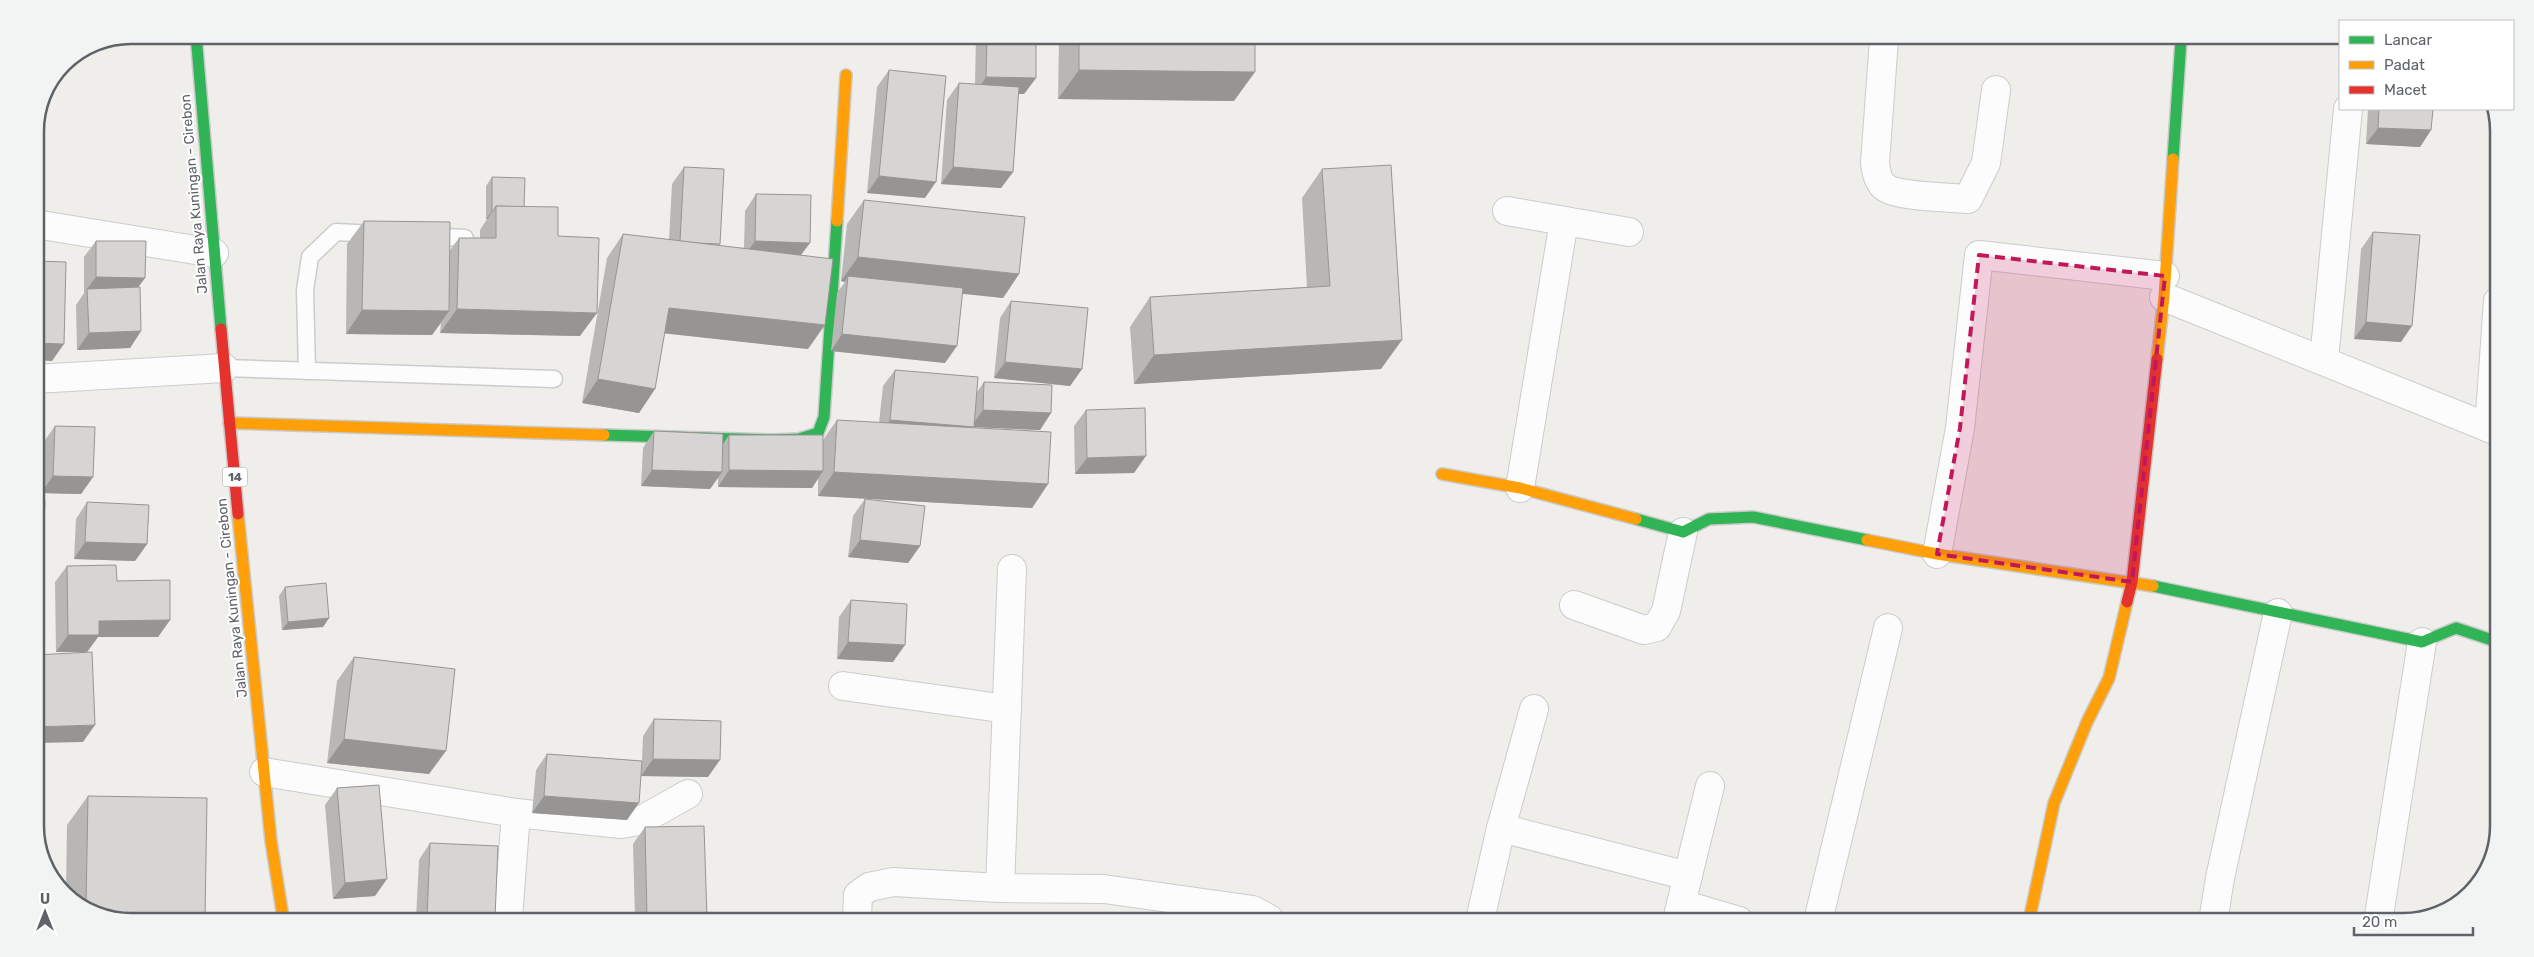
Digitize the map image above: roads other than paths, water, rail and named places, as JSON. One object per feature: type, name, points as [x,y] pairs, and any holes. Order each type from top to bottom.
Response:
[{"type":"main road","name":"Jalan Raya Kuningan - Cirebon","points":[[197,44],[229,422],[264,772],[282,913]]},
{"type":"main road","points":[[2031,913],[2054,803],[2087,722],[2109,678],[2132,582],[2165,286],[2180,44]]},
{"type":"main road","points":[[229,422],[726,439],[794,439],[816,435],[820,430],[824,417],[846,75]]},
{"type":"main road","points":[[1442,474],[1520,488],[1683,532],[1709,518],[1753,517],[1937,554],[2132,582],[2422,642],[2456,628],[2490,639]]},
{"type":"street","points":[[1884,44],[1875,164],[1878,177],[1885,188],[1901,193],[1968,199],[1986,164],[1996,90]]},
{"type":"street","points":[[2324,360],[2348,110]]},
{"type":"street","points":[[1508,211],[1629,232]]},
{"type":"street","points":[[1520,488],[1564,221]]},
{"type":"street","points":[[44,225],[214,253]]},
{"type":"street","points":[[1937,554],[1960,428],[1979,255],[2165,286],[2324,360],[2490,429]]},
{"type":"street","points":[[44,378],[224,368]]},
{"type":"street","points":[[1574,605],[1644,630],[1657,627],[1666,611],[1683,532]]},
{"type":"street","points":[[1000,888],[1012,568]]},
{"type":"street","points":[[2215,913],[2222,869],[2278,613]]},
{"type":"street","points":[[1820,913],[1888,628]]},
{"type":"street","points":[[2379,913],[2422,642]]},
{"type":"street","points":[[843,686],[1007,709]]},
{"type":"street","points":[[1482,913],[1501,828],[1534,709]]},
{"type":"street","points":[[264,772],[516,812],[621,824],[640,821],[688,794]]},
{"type":"street","points":[[1679,912],[1710,786]]},
{"type":"street","points":[[508,913],[516,812]]},
{"type":"street","points":[[1501,828],[1688,876]]},
{"type":"street","points":[[857,913],[858,895],[869,887],[893,882],[1000,888],[1104,889],[1253,910],[1258,913]]},
{"type":"lane","points":[[307,371],[305,290],[310,257],[336,232],[396,235]]},
{"type":"lane","points":[[416,236],[465,238]]},
{"type":"lane","points":[[224,368],[554,379]]}]
